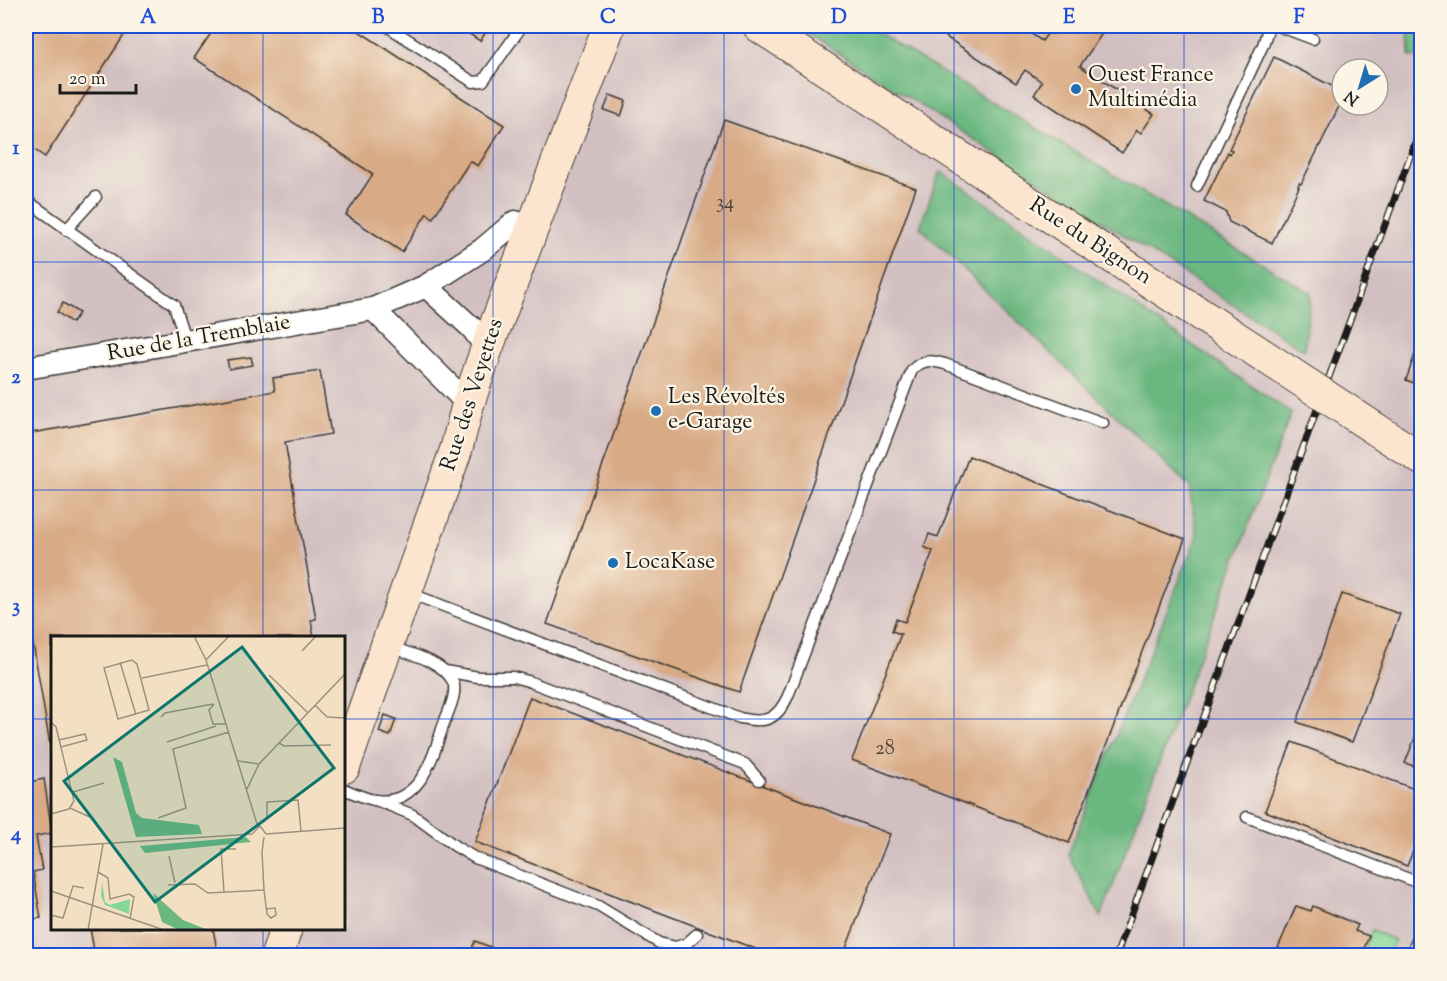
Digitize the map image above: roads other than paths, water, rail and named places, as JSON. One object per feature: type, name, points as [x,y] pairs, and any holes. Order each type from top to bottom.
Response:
[{"type":"street","name":"Rue des Veyettes","points":[[345,764],[456,450],[468,404],[487,348],[609,26]]},
{"type":"street","name":"Rue du Bignon","points":[[759,26],[1422,459]]},
{"type":"street","name":"Rue de la Tremblaie","points":[[26,368],[373,309],[426,286],[482,250],[515,222],[531,228]]},
{"type":"street","points":[[426,286],[472,328],[487,348]]},
{"type":"street","points":[[373,309],[468,404]]},
{"type":"street","points":[[277,956],[285,930]]},
{"type":"street","points":[[1417,956],[1422,944]]},
{"type":"lane","points":[[387,26],[473,82],[478,83],[483,81],[522,26]]},
{"type":"lane","points":[[1197,186],[1263,45],[1269,26]]},
{"type":"lane","points":[[1278,26],[1313,39]]},
{"type":"lane","points":[[66,230],[96,197]]},
{"type":"lane","points":[[26,200],[174,305],[186,342]]},
{"type":"lane","points":[[406,592],[740,718],[760,721],[778,714],[788,696],[912,370],[918,364],[929,360],[945,364],[1102,423]]},
{"type":"lane","points":[[376,800],[399,797],[421,782],[428,770],[453,697],[454,682],[445,671],[432,663],[387,645]]},
{"type":"lane","points":[[445,671],[478,677],[513,677],[528,681],[745,764],[759,780]]},
{"type":"lane","points":[[345,789],[413,815],[475,858],[598,906],[659,943],[676,947],[687,943],[698,934]]},
{"type":"lane","points":[[1247,817],[1422,884]]},
{"type":"railway","points":[[1116,956],[1422,124]]},
{"type":"place","name":"Ouest France Multimédia","points":[[1076,89]]},
{"type":"place","name":"Les Révoltés e-Garage","points":[[656,411]]},
{"type":"place","name":"LocaKase","points":[[613,563]]}]
